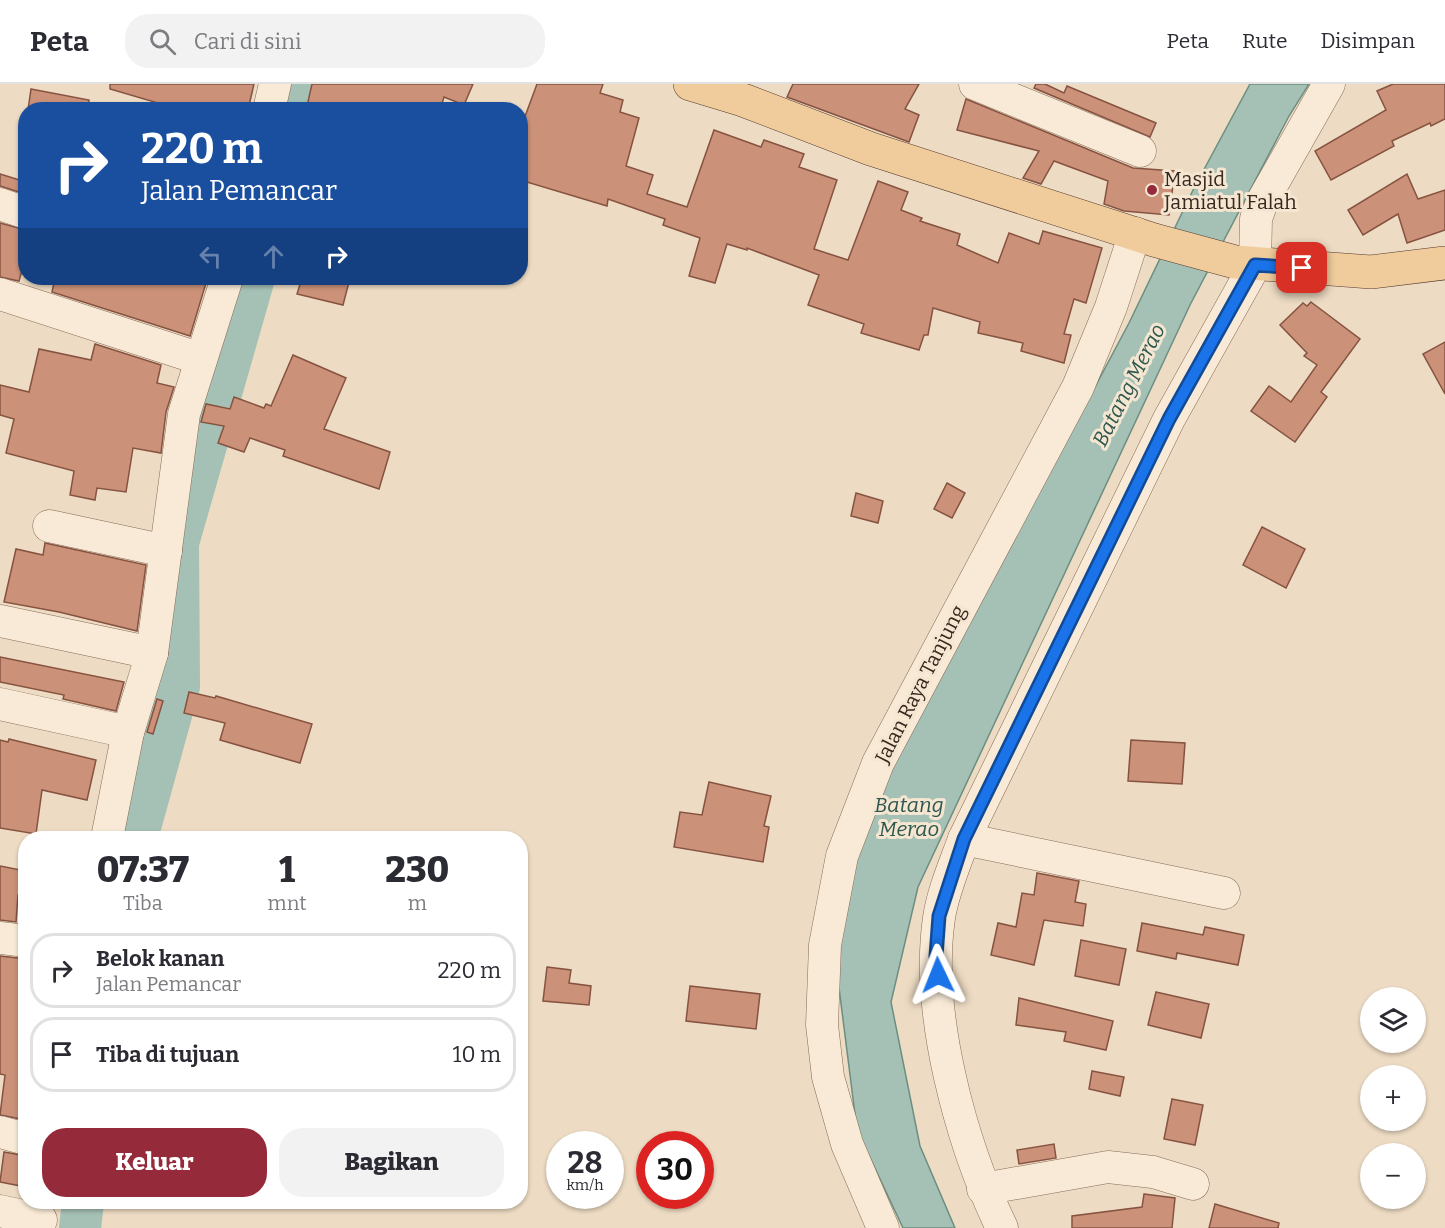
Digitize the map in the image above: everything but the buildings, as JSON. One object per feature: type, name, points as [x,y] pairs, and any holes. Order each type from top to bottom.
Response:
[{"type":"main road","points":[[690,84],[750,92],[871,149],[1144,236],[1245,264],[1371,272],[1445,263]]},
{"type":"street","points":[[271,102],[275,84]]},
{"type":"street","points":[[975,84],[1140,151]]},
{"type":"street","points":[[1002,1228],[983,1189],[959,1113],[945,1045],[936,956],[939,916],[964,839],[1245,264],[1262,202],[1329,84]]},
{"type":"street","points":[[0,204],[18,210]]},
{"type":"street","name":"Jalan Raya Tanjung","points":[[883,1228],[847,1144],[828,1077],[822,1025],[825,945],[842,856],[878,763],[1078,387],[1111,307],[1144,236]]},
{"type":"street","points":[[108,831],[128,732],[152,653],[184,414],[222,285]]},
{"type":"street","points":[[0,294],[201,359]]},
{"type":"street","points":[[49,526],[166,551]]},
{"type":"street","points":[[0,621],[152,653]]},
{"type":"street","points":[[0,704],[128,732]]},
{"type":"street","points":[[964,839],[1224,892]]},
{"type":"street","points":[[0,938],[18,940]]},
{"type":"street","points":[[0,1132],[18,1137]]},
{"type":"street","points":[[983,1189],[1108,1167],[1153,1172],[1193,1184]]},
{"type":"street","points":[[0,1211],[42,1216]]},
{"type":"water","name":"Batang Merao","points":[[1250,84],[1309,84],[1289,116],[1190,305],[918,887],[891,1002],[920,1146],[955,1228],[903,1228],[857,1130],[836,964],[845,894],[874,803],[1129,323],[1194,188]]},
{"type":"waterway","points":[[292,102],[295,84]]},
{"type":"waterway","points":[[139,831],[179,686],[178,543],[252,285]]},
{"type":"waterway","points":[[80,1228],[82,1209]]},
{"type":"place","name":"Masjid Jamiatul Falah","points":[[1152,190]]},
{"type":"route","points":[[938,975],[936,956],[939,916],[950,876],[964,839],[1169,419],[1255,265],[1302,268]]}]
